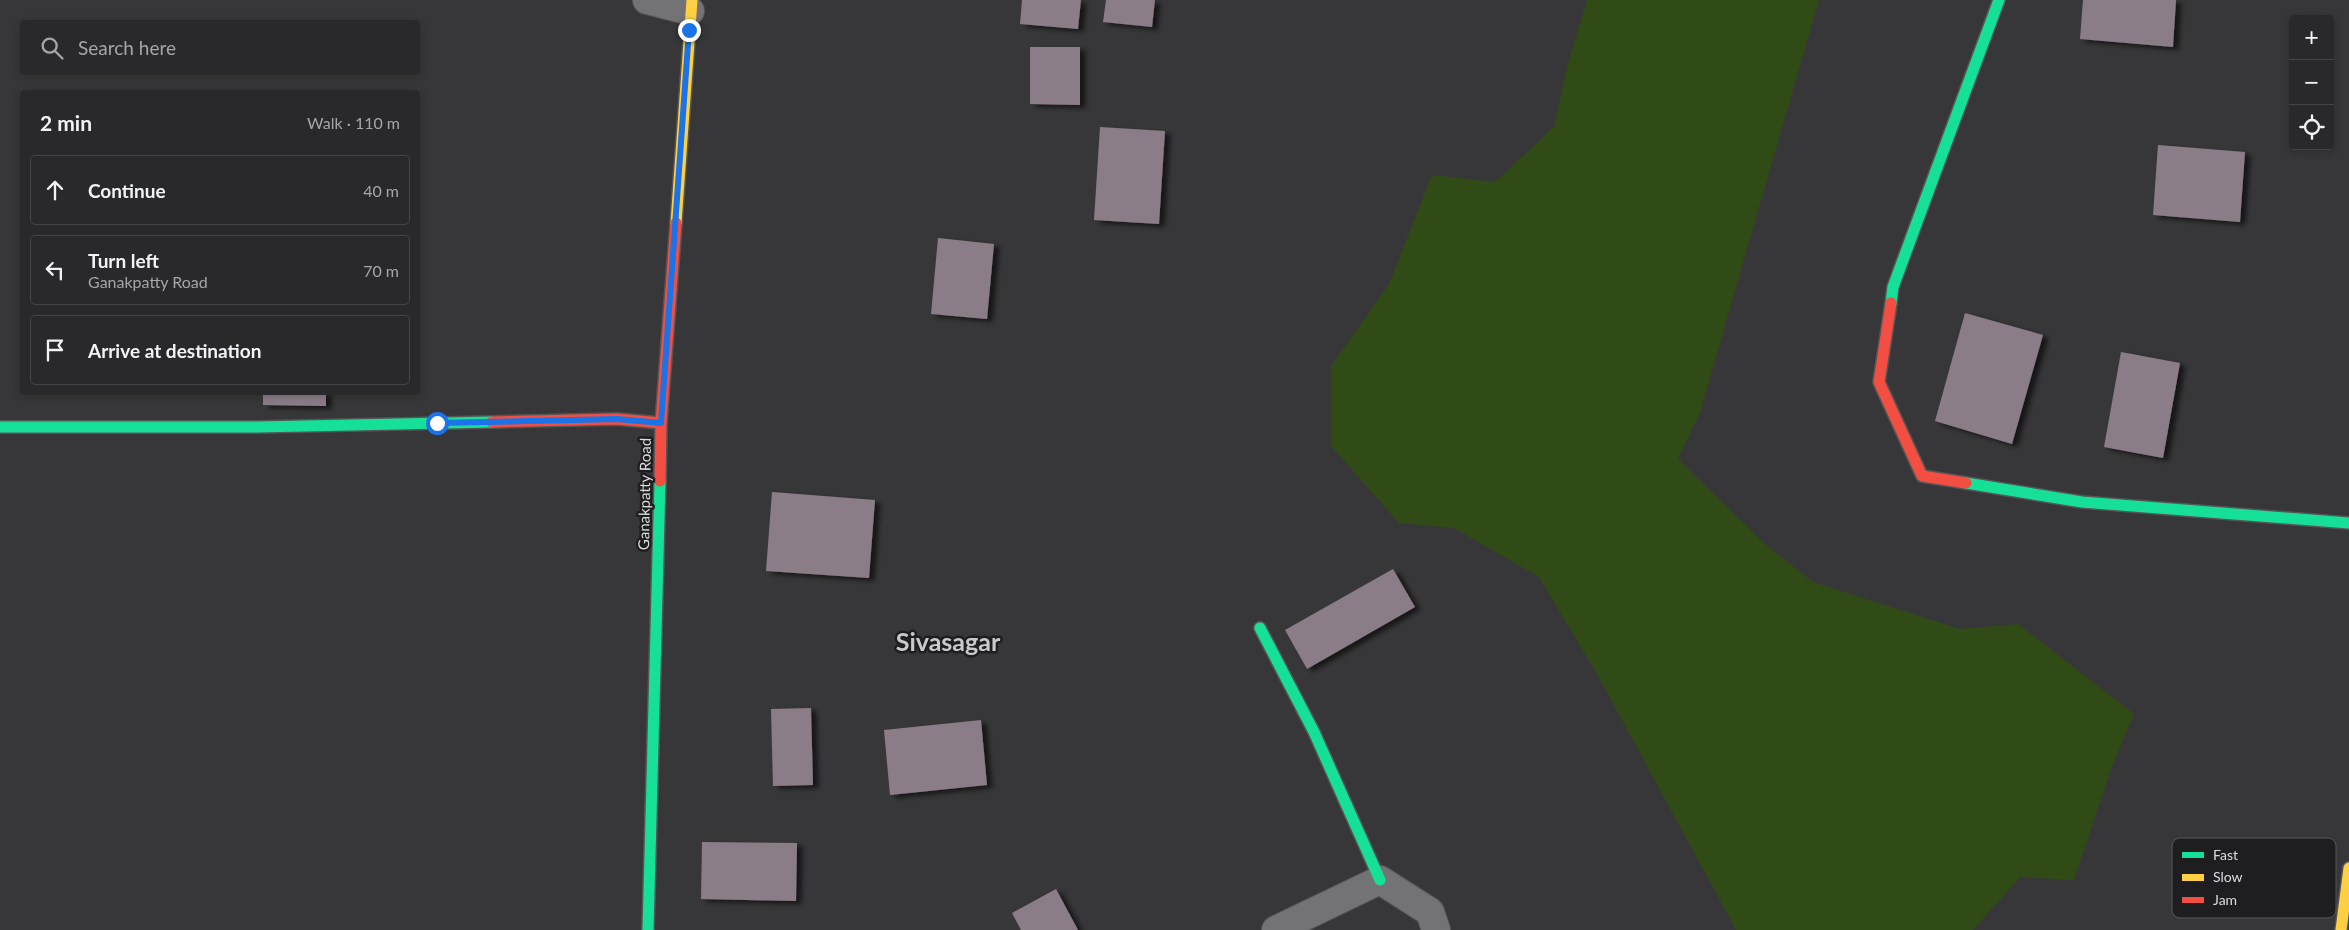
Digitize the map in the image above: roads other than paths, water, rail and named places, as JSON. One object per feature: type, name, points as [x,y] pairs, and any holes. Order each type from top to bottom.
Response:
[{"type":"street","points":[[647,0],[691,5]]},
{"type":"street","points":[[1999,0],[1893,286],[1879,382],[1922,476],[2082,502],[2349,524]]},
{"type":"street","name":"Ganakpatty Road","points":[[648,930],[661,423],[691,5]]},
{"type":"street","points":[[0,427],[257,427],[617,419],[661,423]]},
{"type":"street","points":[[1260,628],[1314,732],[1380,880],[1430,912],[1436,930]]},
{"type":"street","points":[[2340,930],[2349,868]]},
{"type":"street","points":[[1276,930],[1380,880]]},
{"type":"district","name":"Sivasagar","points":[[948,641]]}]
